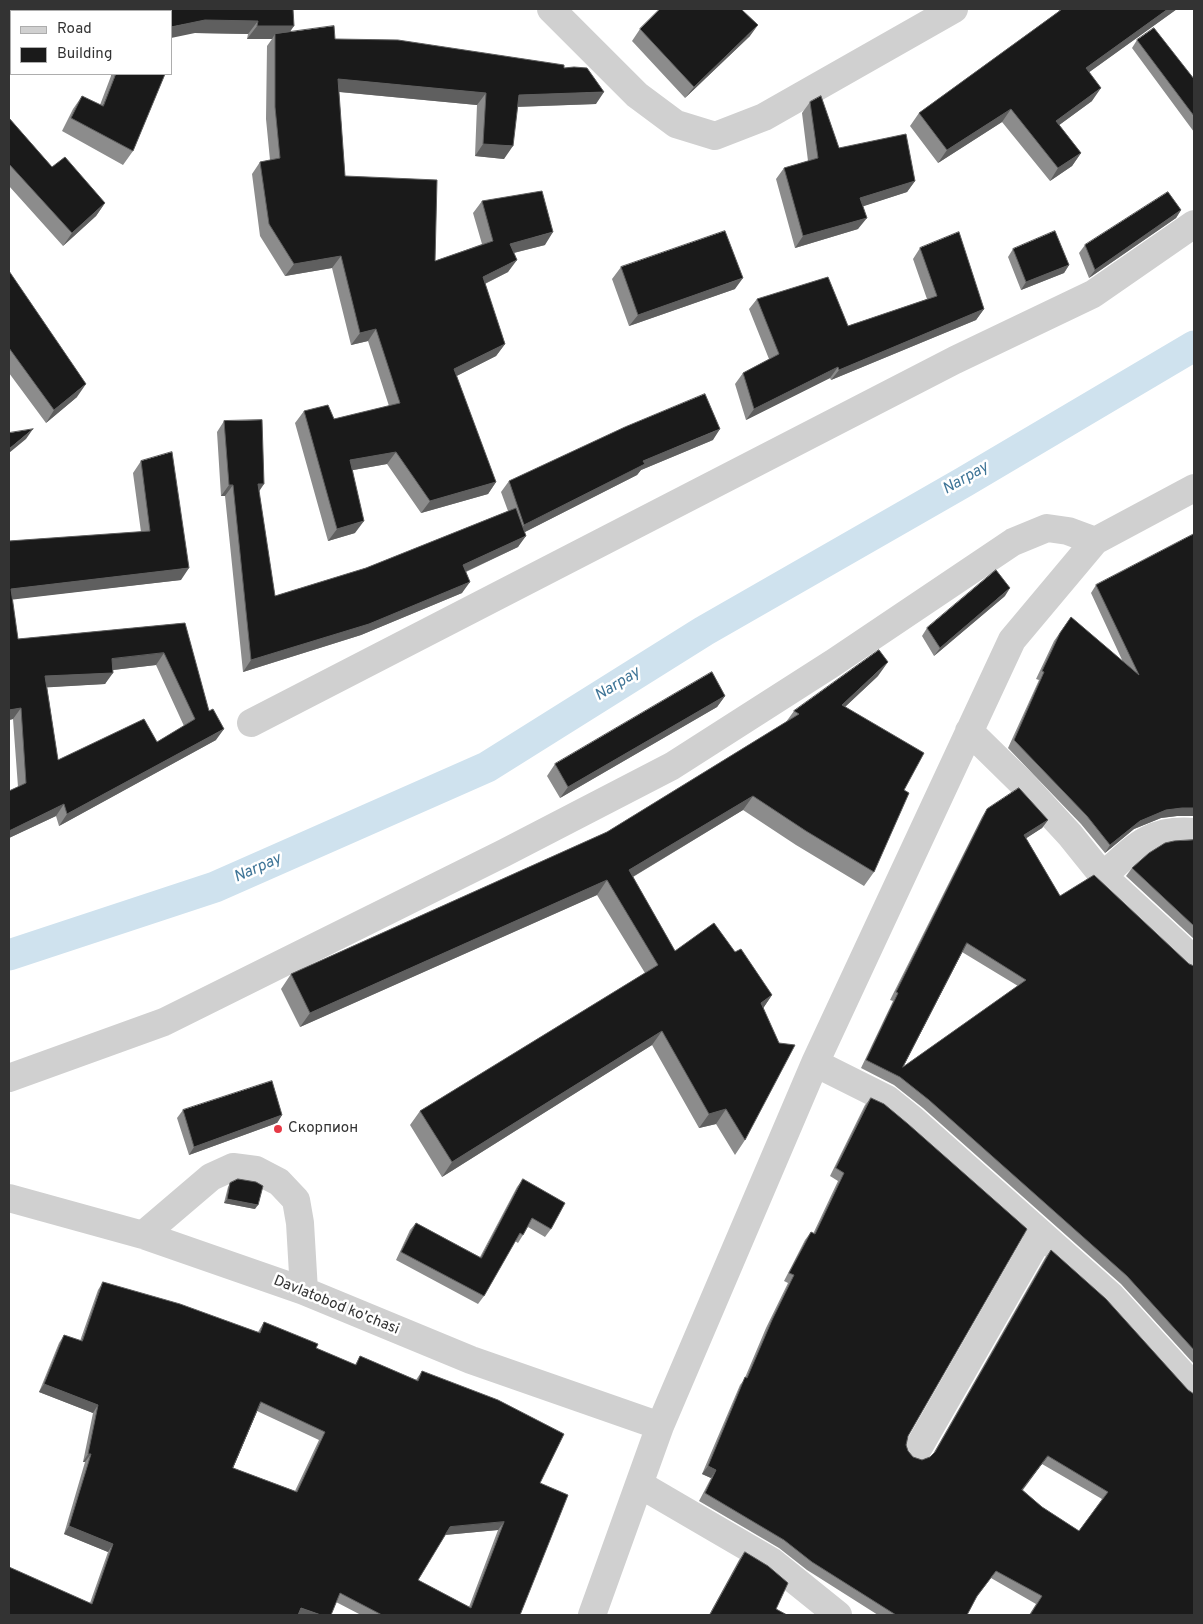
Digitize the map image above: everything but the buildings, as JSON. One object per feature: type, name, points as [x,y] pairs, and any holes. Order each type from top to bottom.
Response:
[{"type":"street","points":[[551,9],[637,95],[676,124],[715,136],[764,117],[954,9]]},
{"type":"street","points":[[251,723],[955,360],[1093,294],[1194,224]]},
{"type":"street","points":[[592,1615],[660,1426],[815,1063],[1012,640],[1095,541],[1194,488]]},
{"type":"street","points":[[9,1078],[164,1022],[496,858],[672,766],[1013,542],[1047,528],[1068,531],[1095,541]]},
{"type":"street","points":[[969,731],[1022,783],[1070,835],[1103,876],[1194,960]]},
{"type":"street","points":[[1103,876],[1137,845],[1164,832],[1194,832]]},
{"type":"street","points":[[815,1063],[887,1098],[1111,1296],[1194,1387]]},
{"type":"street","points":[[143,1235],[211,1177],[233,1167],[256,1170],[279,1182],[296,1200],[300,1222],[304,1291]]},
{"type":"street","name":"Davlatobod ko'chasi","points":[[9,1198],[143,1235],[304,1291],[471,1360],[660,1426]]},
{"type":"street","points":[[916,1452],[1041,1234]]},
{"type":"street","points":[[639,1484],[772,1561],[838,1615]]},
{"type":"waterway","name":"Narpay","points":[[9,955],[215,887],[487,767],[704,631],[964,482],[1194,346]]},
{"type":"place","name":"Скорпион","points":[[278,1129]]}]
